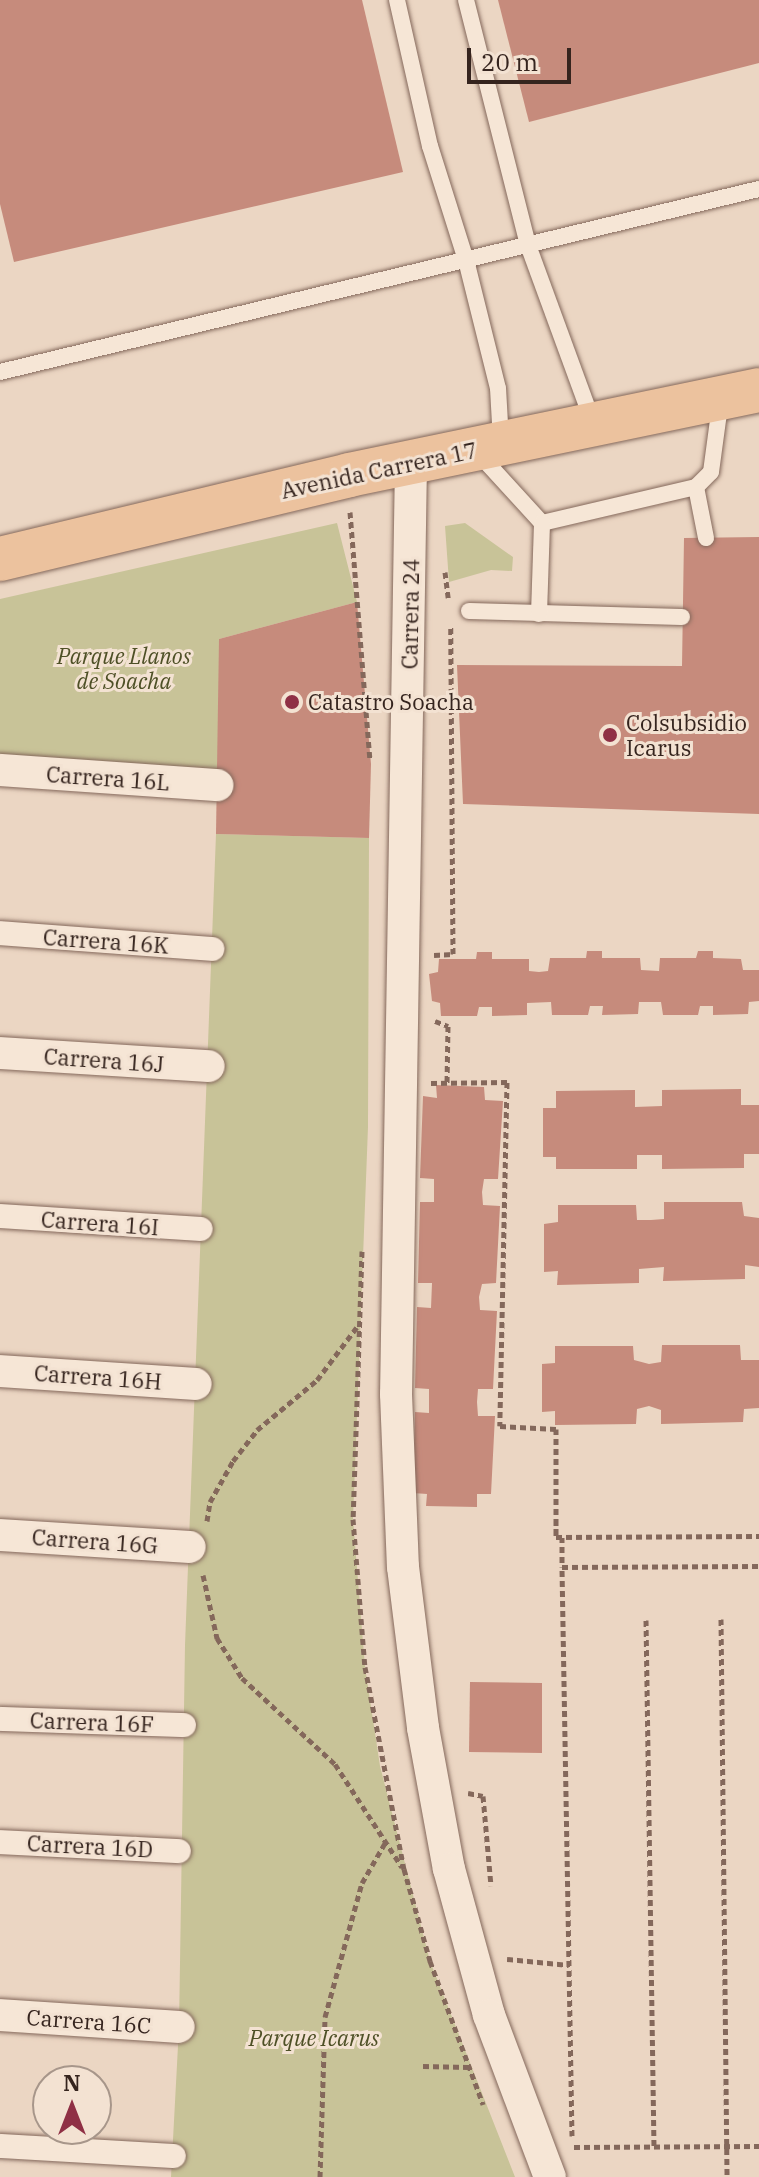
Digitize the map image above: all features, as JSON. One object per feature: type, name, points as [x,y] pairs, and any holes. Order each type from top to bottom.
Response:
[{"type":"main road","name":"Avenida Carrera 17","points":[[0,559],[411,463],[740,394]]},
{"type":"street","name":"Carrera 24","points":[[411,463],[396,1394],[403,1567],[423,1728],[449,1869],[489,2015],[550,2177]]},
{"type":"street","name":"Carrera 16L","points":[[0,770],[217,785]]},
{"type":"street","name":"Carrera 16K","points":[[0,933],[212,949]]},
{"type":"street","name":"Carrera 16J","points":[[0,1053],[209,1066]]},
{"type":"street","name":"Carrera 16I","points":[[0,1216],[201,1229]]},
{"type":"street","name":"Carrera 16H","points":[[0,1371],[196,1384]]},
{"type":"street","name":"Carrera 16G","points":[[0,1535],[199,1548]]},
{"type":"street","name":"Carrera 16F","points":[[0,1719],[184,1725]]},
{"type":"street","name":"Carrera 16D","points":[[0,1842],[179,1851]]},
{"type":"street","name":"Carrera 16C","points":[[0,2015],[179,2027]]},
{"type":"street","points":[[0,2146],[174,2156]]},
{"type":"lane","points":[[397,0],[430,146],[466,260],[498,388],[488,446],[542,523],[539,614]]},
{"type":"lane","points":[[466,0],[528,245],[594,425]]},
{"type":"lane","points":[[0,372],[759,189]]},
{"type":"lane","points":[[542,523],[696,487],[711,472],[740,394]]},
{"type":"lane","points":[[696,487],[706,538]]},
{"type":"lane","points":[[469,611],[682,617]]},
{"type":"path","points":[[429,964],[429,955],[453,954],[451,625],[445,567]]},
{"type":"path","points":[[432,1010],[431,1020],[448,1026],[447,1083]]},
{"type":"path","points":[[415,1083],[507,1082],[500,1426],[556,1429],[556,1537],[759,1536]]},
{"type":"path","points":[[358,1326],[317,1380],[257,1430],[233,1461],[210,1502],[199,1548],[203,1589],[217,1638],[242,1678],[335,1764],[404,1869]]},
{"type":"path","points":[[562,1537],[573,2148],[759,2146]]},
{"type":"path","points":[[562,1567],[759,1566]]},
{"type":"path","points":[[721,1619],[727,2177]]},
{"type":"path","points":[[646,1620],[654,2147]]},
{"type":"path","points":[[457,1792],[483,1796],[492,1899]]},
{"type":"path","points":[[320,2177],[325,2017],[362,1883],[385,1843]]},
{"type":"path","points":[[497,1958],[569,1965]]},
{"type":"path","points":[[423,2066],[468,2067]]},
{"type":"green space","name":"Parque Llanos de Soacha","points":[[337,523],[357,602],[219,639],[219,771],[0,755],[0,599]]},
{"type":"green space","points":[[465,523],[513,557],[512,571],[491,570],[449,582],[445,526]]},
{"type":"green space","name":"Parque Icarus","points":[[216,834],[369,838],[368,1127],[353,1519],[365,1667],[380,1766],[430,1961],[515,2177],[171,2177],[179,2027],[185,1645]]},
{"type":"building","points":[[0,0],[362,0],[403,172],[14,262],[0,204]]},
{"type":"building","points":[[498,0],[759,0],[759,63],[529,122]]},
{"type":"building","name":"Colsubsidio Icarus","points":[[759,537],[759,814],[463,804],[457,665],[682,666],[684,538]]},
{"type":"building","name":"Catastro Soacha","points":[[357,602],[371,764],[369,838],[216,834],[219,639]]},
{"type":"building","points":[[587,951],[602,951],[602,958],[640,958],[641,970],[659,971],[660,958],[696,958],[698,951],[713,951],[713,958],[741,959],[743,970],[759,970],[759,1001],[749,1002],[748,1014],[713,1015],[713,1006],[700,1006],[698,1015],[663,1015],[661,1002],[639,1002],[638,1014],[602,1015],[603,1006],[590,1006],[588,1015],[552,1015],[551,1002],[527,1003],[527,1015],[492,1016],[492,1007],[479,1007],[477,1016],[441,1016],[440,1003],[432,1001],[429,974],[438,972],[439,959],[476,959],[477,952],[492,952],[492,959],[529,959],[529,971],[539,972],[548,971],[550,958],[586,958]]},
{"type":"building","points":[[436,1085],[484,1087],[485,1100],[503,1101],[498,1179],[484,1179],[482,1192],[483,1205],[500,1206],[496,1283],[482,1284],[479,1297],[480,1310],[497,1311],[493,1389],[478,1389],[477,1402],[478,1416],[495,1416],[491,1494],[477,1494],[477,1507],[426,1506],[427,1494],[413,1493],[415,1412],[429,1413],[429,1389],[415,1388],[417,1307],[431,1308],[432,1283],[418,1283],[420,1202],[434,1202],[434,1179],[420,1178],[423,1096],[437,1098]]},
{"type":"building","points":[[741,1089],[741,1105],[759,1105],[759,1154],[744,1154],[744,1168],[662,1169],[662,1155],[637,1155],[637,1169],[556,1169],[556,1157],[543,1157],[543,1108],[556,1108],[556,1091],[635,1090],[635,1107],[662,1106],[662,1090]]},
{"type":"building","points":[[664,1202],[742,1202],[744,1216],[759,1218],[759,1267],[745,1265],[745,1279],[663,1281],[664,1267],[639,1269],[639,1283],[557,1285],[558,1271],[544,1272],[544,1224],[558,1222],[558,1205],[636,1205],[637,1220],[651,1220],[664,1219]]},
{"type":"building","points":[[662,1345],[740,1345],[741,1360],[759,1360],[759,1408],[744,1409],[743,1422],[661,1424],[661,1410],[649,1406],[637,1409],[636,1424],[555,1425],[555,1411],[542,1412],[542,1364],[555,1363],[555,1346],[633,1346],[634,1360],[649,1364],[661,1362]]},
{"type":"building","points":[[470,1682],[542,1683],[542,1753],[469,1752]]},
{"type":"place","name":"Catastro Soacha","points":[[292,702]]},
{"type":"place","name":"Colsubsidio Icarus","points":[[610,735]]}]
